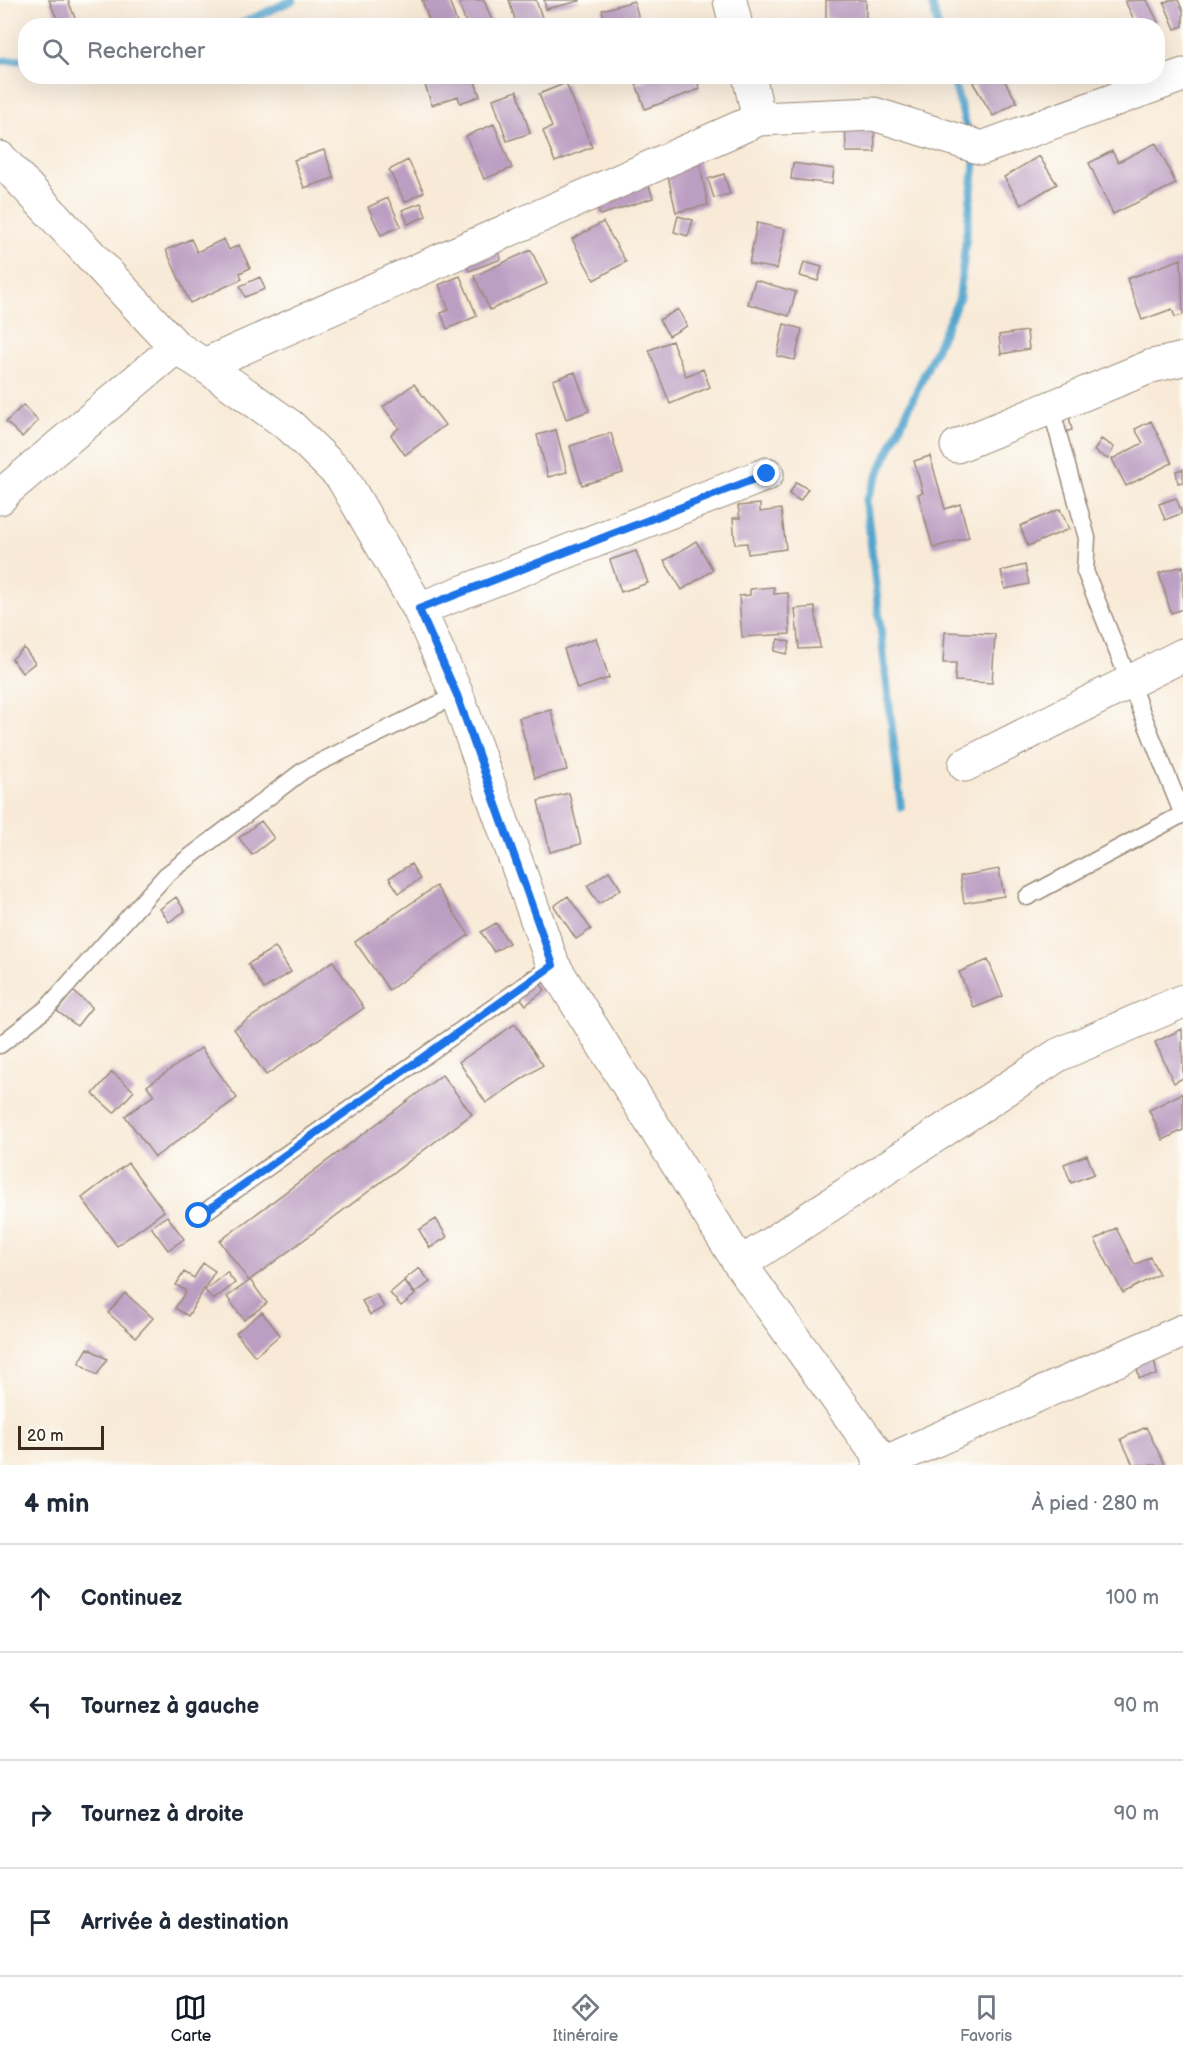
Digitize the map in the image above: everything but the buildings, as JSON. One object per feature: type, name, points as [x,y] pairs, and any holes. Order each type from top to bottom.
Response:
[{"type":"street","points":[[730,0],[734,18]]},
{"type":"street","points":[[1165,82],[1183,75]]},
{"type":"street","points":[[751,84],[759,119]]},
{"type":"street","points":[[204,365],[759,119],[874,114],[982,148],[1158,84]]},
{"type":"street","points":[[0,158],[176,347],[290,426],[342,477],[419,609],[457,695],[553,965],[740,1264],[883,1464],[1183,1331]]},
{"type":"street","points":[[0,498],[176,347]]},
{"type":"street","points":[[957,446],[1152,366],[1183,359]]},
{"type":"street","points":[[419,609],[767,474]]},
{"type":"street","points":[[965,765],[1183,655]]},
{"type":"street","points":[[740,1264],[1058,1055],[1183,1001]]},
{"type":"lane","points":[[1027,897],[1183,815],[1085,571],[1087,538],[1051,408]]},
{"type":"lane","points":[[0,1045],[47,1008],[166,875],[304,770],[457,695]]},
{"type":"lane","points":[[199,1216],[553,965]]},
{"type":"waterway","points":[[254,18],[293,0]]},
{"type":"waterway","points":[[931,0],[936,18]]},
{"type":"waterway","points":[[0,61],[18,60]]},
{"type":"waterway","points":[[954,84],[969,135]]},
{"type":"waterway","points":[[901,807],[866,501],[959,299],[974,153]]},
{"type":"route","points":[[199,1216],[553,965],[457,695],[419,609],[767,474]]}]
